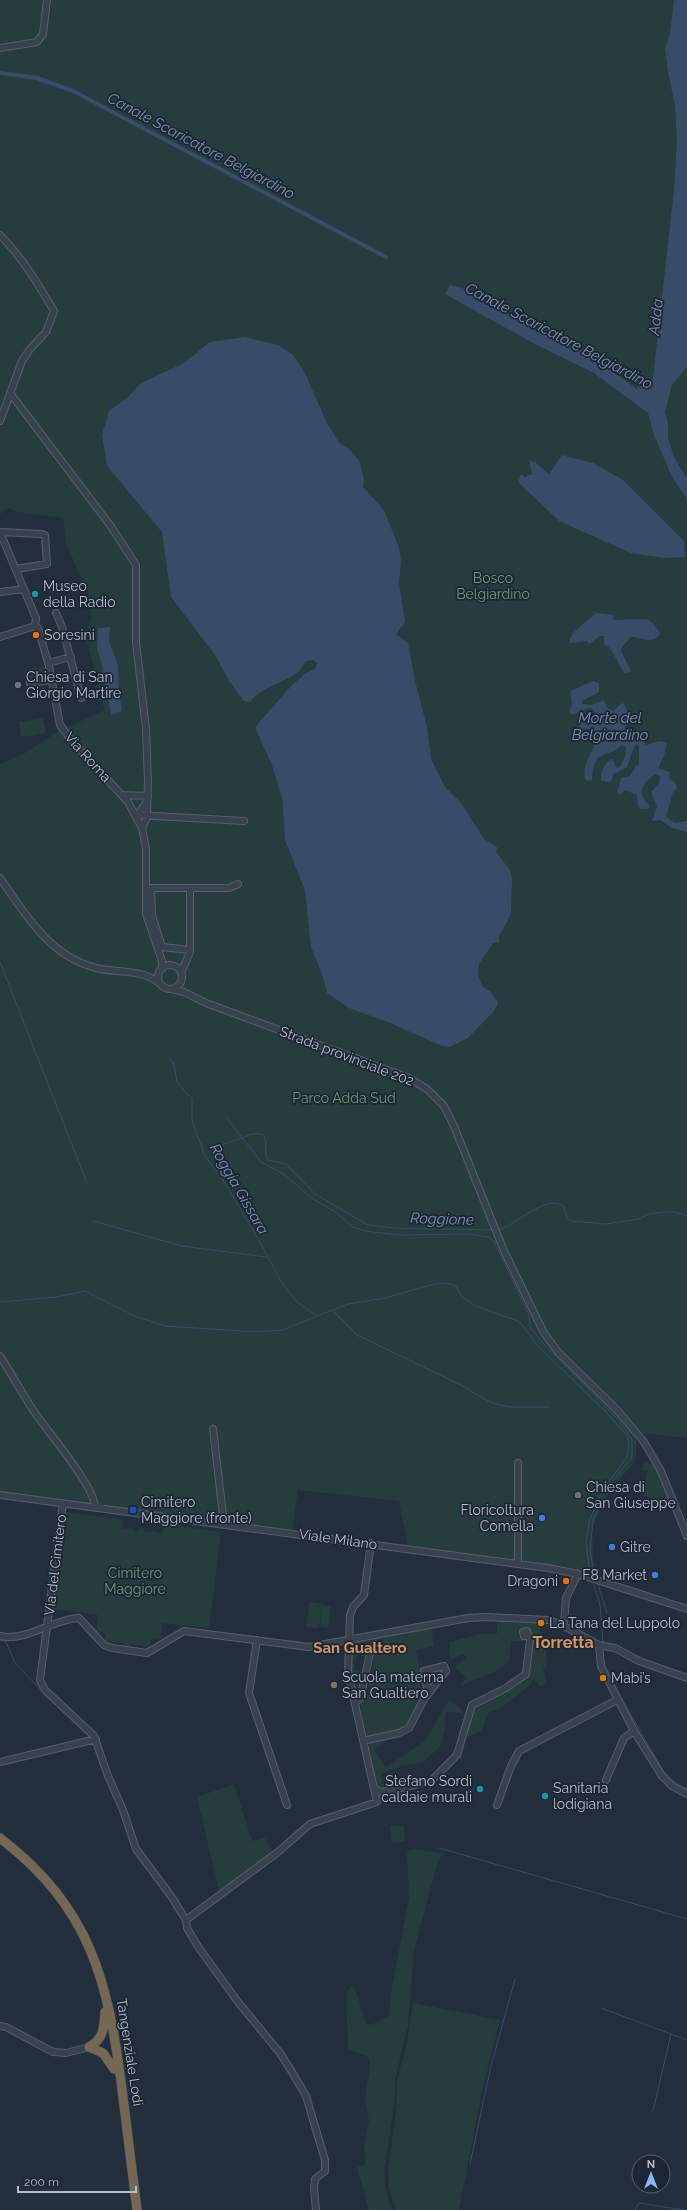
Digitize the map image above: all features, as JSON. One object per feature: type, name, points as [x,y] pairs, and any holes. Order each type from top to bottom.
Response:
[{"type":"highway","name":"Tangenziale Lodi","points":[[0,1838],[31,1865],[65,1904],[85,1936],[99,1970],[112,2018],[137,2210]]},
{"type":"highway","points":[[0,1845],[37,1879],[69,1920],[89,1960],[105,2012],[133,2210]]},
{"type":"highway","points":[[89,2047],[100,2039],[104,2028],[105,2012]]},
{"type":"highway","points":[[89,2047],[103,2053],[114,2068]]},
{"type":"street","points":[[0,48],[37,42],[43,34],[47,0]]},
{"type":"street","points":[[0,235],[12,247],[54,311],[46,332],[30,349],[22,361],[0,421]]},
{"type":"street","points":[[10,393],[110,525],[136,565],[136,642],[146,729],[148,796],[147,814],[142,828]]},
{"type":"street","points":[[0,532],[44,534],[47,564],[16,569]]},
{"type":"street","name":"Via Roma","points":[[0,532],[36,618],[35,626],[38,628],[48,663],[62,728],[137,812],[146,849],[146,914],[160,958],[161,970]]},
{"type":"street","points":[[0,592],[24,589]]},
{"type":"street","points":[[56,613],[71,657],[81,698]]},
{"type":"street","points":[[0,637],[35,626]]},
{"type":"street","points":[[48,663],[71,657]]},
{"type":"street","points":[[30,684],[51,680]]},
{"type":"street","points":[[122,795],[148,796]]},
{"type":"street","points":[[137,812],[145,806],[148,796]]},
{"type":"street","points":[[137,812],[244,821]]},
{"type":"street","name":"Strada provinciale 202","points":[[0,878],[34,927],[62,952],[95,967],[152,977],[166,988],[189,994],[206,1003],[409,1078],[428,1089],[440,1101],[454,1126],[495,1230],[547,1339],[636,1431],[654,1455],[687,1536]]},
{"type":"street","points":[[190,950],[163,948],[153,921],[151,888],[230,888],[238,884]]},
{"type":"street","points":[[172,989],[178,986],[185,962],[189,956],[190,888]]},
{"type":"street","points":[[160,958],[172,966],[181,977],[183,987],[189,994]]},
{"type":"street","name":"Strada provinciale 202","points":[[140,974],[154,974],[161,970],[185,962]]},
{"type":"street","points":[[160,984],[158,976],[161,970]]},
{"type":"street","points":[[0,1356],[36,1414],[68,1457],[94,1499],[95,1508]]},
{"type":"street","points":[[213,1429],[224,1524]]},
{"type":"street","points":[[518,1463],[518,1563]]},
{"type":"street","name":"Viale Milano","points":[[0,1495],[518,1563],[578,1574],[687,1609]]},
{"type":"street","name":"Via del Cimitero","points":[[63,1504],[40,1680],[45,1690],[87,1727],[96,1739]]},
{"type":"street","points":[[186,1920],[278,1852],[310,1824],[377,1802],[348,1670],[352,1610],[364,1595],[371,1543]]},
{"type":"street","points":[[564,1625],[566,1598],[578,1574]]},
{"type":"street","name":"Viale Milano","points":[[671,1603],[687,1604]]},
{"type":"street","points":[[0,1636],[18,1635],[79,1618],[104,1645],[135,1652],[147,1653],[184,1631],[304,1647],[350,1640],[426,1624],[486,1617],[548,1620],[564,1625],[599,1645],[615,1648],[640,1661],[687,1678]]},
{"type":"street","points":[[350,1629],[353,1635],[359,1638]]},
{"type":"street","points":[[374,1787],[378,1791],[383,1792],[428,1782],[452,1760],[459,1750],[472,1705],[506,1688],[526,1674],[530,1639],[528,1635]]},
{"type":"street","points":[[257,1640],[249,1693],[287,1805]]},
{"type":"street","points":[[355,1702],[360,1699],[370,1649],[375,1644]]},
{"type":"street","points":[[599,1645],[601,1666],[634,1731],[662,1776],[672,1786],[687,1794]]},
{"type":"street","points":[[363,1741],[409,1728],[430,1692],[445,1672],[444,1666],[424,1671],[427,1688],[430,1692]]},
{"type":"street","points":[[497,1805],[511,1766],[519,1751],[617,1700]]},
{"type":"street","points":[[606,1780],[624,1738],[634,1731]]},
{"type":"street","points":[[0,1762],[96,1739],[103,1763],[123,1810],[136,1849],[171,1896],[186,1920],[187,1928],[199,1948],[238,2002],[280,2053],[306,2096],[325,2160],[325,2171],[315,2179],[314,2188],[316,2210]]},
{"type":"street","points":[[0,2026],[6,2027],[53,2052],[66,2053],[89,2047]]},
{"type":"green space","name":"Parco Adda Sud","points":[[0,0],[687,0],[687,1438],[641,1433],[636,1436],[636,1456],[633,1464],[612,1488],[592,1526],[593,1560],[598,1579],[519,1561],[408,1546],[399,1501],[298,1490],[292,1531],[0,1493],[0,764],[25,753],[57,732],[105,710],[87,641],[88,626],[91,618],[90,599],[66,543],[63,518],[18,512],[8,508],[0,514]]},
{"type":"green space","points":[[46,666],[48,678],[37,680],[37,677],[27,677],[24,670]]},
{"type":"green space","points":[[43,718],[46,733],[21,737],[19,722]]},
{"type":"green space","points":[[646,1462],[654,1465],[663,1482],[681,1529],[671,1506],[667,1508],[648,1502],[649,1497],[641,1494],[648,1471],[640,1469]]},
{"type":"green space","name":"Cimitero Maggiore","points":[[66,1512],[122,1519],[123,1529],[133,1528],[133,1530],[138,1531],[140,1528],[144,1529],[145,1532],[152,1531],[161,1534],[165,1524],[221,1532],[209,1628],[162,1623],[161,1638],[151,1639],[150,1647],[132,1644],[129,1647],[125,1647],[123,1643],[105,1641],[105,1633],[96,1631],[98,1615],[53,1609]]},
{"type":"green space","points":[[310,1602],[322,1604],[319,1628],[306,1627]]},
{"type":"green space","points":[[322,1605],[331,1606],[328,1628],[320,1627]]},
{"type":"green space","points":[[497,1622],[539,1623],[543,1645],[546,1647],[547,1667],[543,1668],[546,1683],[540,1687],[533,1679],[530,1685],[500,1709],[491,1711],[487,1715],[482,1731],[466,1737],[474,1711],[471,1710],[472,1708],[502,1693],[530,1674],[533,1640],[531,1631],[527,1629],[525,1638],[527,1641],[511,1641],[509,1662],[496,1671],[460,1686],[466,1677],[454,1667],[467,1659],[463,1654],[450,1660],[450,1642],[480,1634],[497,1634]]},
{"type":"green space","points":[[431,1628],[434,1646],[416,1650],[421,1674],[418,1675],[421,1687],[423,1687],[426,1693],[408,1725],[401,1729],[367,1737],[364,1730],[367,1728],[364,1728],[360,1714],[363,1695],[367,1696],[376,1651],[386,1652],[382,1639],[370,1642],[366,1657],[357,1655],[354,1670],[363,1672],[363,1676],[359,1675],[357,1689],[360,1690],[358,1697],[356,1696],[351,1672],[353,1643]]},
{"type":"green space","points":[[449,1700],[463,1710],[462,1713],[446,1712],[445,1730],[440,1747],[422,1763],[401,1766],[381,1774],[385,1788],[380,1789],[377,1786],[368,1743],[386,1739],[385,1742],[374,1750],[386,1767],[425,1741]]},
{"type":"green space","points":[[234,1784],[252,1841],[265,1838],[274,1853],[219,1891],[197,1797]]},
{"type":"green space","points":[[390,1826],[404,1826],[405,1841],[392,1843]]},
{"type":"green space","points":[[413,1849],[447,1854],[442,1855],[437,1864],[414,1951],[408,2026],[395,2080],[395,2098],[384,2172],[387,2194],[392,2210],[369,2210],[357,2167],[366,2165],[364,2147],[369,2121],[365,2099],[370,2066],[367,2056],[348,2049],[346,1993],[351,1987],[355,1988],[366,2024],[371,2025],[389,2016],[391,1993],[409,1897],[407,1852]]},
{"type":"green space","points":[[413,2003],[500,2020],[481,2096],[459,2210],[396,2210],[389,2189],[388,2171],[396,2111],[397,2080],[407,2042]]},
{"type":"water","points":[[674,0],[687,0],[687,367],[672,385],[665,412],[668,423],[668,439],[675,459],[687,478],[687,499],[673,479],[654,435],[648,413],[594,373],[533,343],[445,294],[450,285],[462,288],[499,310],[591,355],[599,362],[614,363],[629,372],[627,376],[618,370],[615,373],[637,389],[638,384],[635,382],[638,379],[647,387],[652,386],[674,190],[677,140],[675,106],[665,48],[670,34]]},
{"type":"water","points":[[245,337],[278,345],[292,354],[303,369],[327,423],[340,444],[348,448],[359,460],[364,479],[363,487],[384,510],[399,548],[401,561],[399,583],[405,622],[396,634],[408,643],[415,681],[427,727],[431,759],[445,787],[461,803],[484,839],[498,848],[496,852],[510,870],[512,878],[511,911],[509,918],[499,936],[499,942],[493,943],[479,964],[478,975],[483,987],[491,992],[498,1003],[494,1011],[468,1038],[450,1047],[442,1046],[390,1023],[349,1008],[327,993],[322,974],[311,947],[305,890],[285,840],[282,798],[272,765],[256,730],[256,726],[292,685],[305,674],[316,668],[317,663],[314,660],[307,661],[297,673],[291,677],[266,689],[250,702],[244,701],[229,681],[215,655],[171,597],[162,532],[107,466],[102,435],[109,411],[128,397],[141,383],[184,363],[210,342]]},
{"type":"water","points":[[562,455],[593,463],[623,480],[684,541],[685,557],[665,558],[631,553],[559,521],[518,482],[521,474],[525,477],[532,474],[529,461],[535,462],[549,474]]},
{"type":"water","points":[[596,613],[613,615],[614,620],[646,619],[657,629],[660,634],[657,638],[646,640],[631,637],[622,647],[621,651],[631,671],[625,674],[610,648],[604,644],[604,636],[600,636],[589,644],[587,641],[570,643],[573,633]]},
{"type":"water","points":[[110,627],[109,641],[118,665],[119,692],[122,711],[111,715],[102,665],[97,648],[98,628]]},
{"type":"water","name":"Morte del Belgiardino","points":[[593,681],[599,683],[599,692],[582,701],[582,704],[591,705],[604,700],[607,708],[613,711],[622,703],[627,708],[628,713],[624,735],[625,739],[632,741],[640,736],[646,745],[659,741],[667,743],[664,756],[658,768],[670,772],[669,778],[676,784],[677,788],[673,792],[666,817],[675,823],[687,821],[687,832],[672,828],[661,820],[652,821],[657,807],[651,792],[660,782],[660,776],[656,774],[653,776],[647,781],[643,788],[643,798],[650,806],[648,809],[641,809],[638,806],[637,795],[625,790],[620,795],[617,793],[621,778],[630,776],[636,766],[639,765],[639,745],[635,744],[627,767],[613,774],[612,780],[609,782],[601,781],[602,771],[605,765],[613,759],[616,768],[620,767],[626,754],[626,748],[622,744],[617,749],[599,757],[595,762],[592,780],[588,781],[585,779],[585,766],[596,735],[594,729],[580,729],[579,725],[581,722],[592,718],[595,712],[591,708],[575,714],[569,714],[572,704],[570,691]]},
{"type":"waterway","name":"Canale Scaricatore Belgiardino","points":[[0,73],[37,78],[73,91],[386,257]]},
{"type":"waterway","points":[[0,962],[87,1183]]},
{"type":"waterway","name":"Roggia Gissara","points":[[170,1058],[174,1065],[177,1082],[192,1099],[192,1120],[205,1156],[220,1175],[257,1237],[282,1283],[297,1302],[317,1316]]},
{"type":"waterway","points":[[226,1117],[261,1162],[284,1174],[311,1198],[334,1211],[353,1227],[365,1231],[400,1235],[468,1234],[489,1237],[494,1242],[529,1315],[530,1327],[543,1343],[619,1420],[632,1440],[632,1457],[604,1492],[593,1522],[590,1550],[594,1573]]},
{"type":"waterway","name":"Roggione","points":[[222,1145],[252,1134],[262,1134],[266,1144],[266,1157],[268,1160],[286,1164],[315,1194],[368,1225],[395,1228],[493,1230]]},
{"type":"waterway","name":"Roggione","points":[[498,1230],[514,1223],[531,1211],[549,1204],[557,1204],[564,1207],[567,1219],[572,1221],[606,1224],[639,1219],[649,1214],[663,1212],[675,1212],[687,1216]]},
{"type":"waterway","points":[[93,1221],[182,1246],[266,1257]]},
{"type":"waterway","points":[[333,1310],[349,1304],[385,1298],[434,1284],[447,1283],[455,1285],[462,1297],[476,1306],[520,1322],[537,1345],[609,1415],[627,1435],[629,1444],[627,1457],[602,1491],[589,1522],[586,1544],[590,1572]]},
{"type":"waterway","points":[[0,1302],[57,1297],[85,1291],[137,1317],[165,1326],[256,1332],[283,1330],[332,1310],[357,1335],[461,1385],[484,1399],[496,1404],[510,1407],[550,1407]]},
{"type":"waterway","points":[[598,1584],[607,1613]]},
{"type":"waterway","points":[[594,1585],[600,1605],[603,1643]]},
{"type":"waterway","points":[[0,1640],[6,1642],[15,1663],[43,1692]]},
{"type":"waterway","points":[[620,1696],[662,1769],[673,1781],[687,1789]]},
{"type":"waterway","points":[[439,1848],[687,1919]]},
{"type":"waterway","points":[[470,2164],[491,2066],[515,1979]]},
{"type":"waterway","points":[[601,2008],[687,2040]]},
{"type":"waterway","points":[[653,2111],[671,2034]]},
{"type":"waterway","points":[[635,2210],[639,2203],[684,2210]]},
{"type":"place","name":"Museo della Radio","points":[[35,594]]},
{"type":"place","name":"Soresini","points":[[36,635]]},
{"type":"place","name":"Chiesa di San Giorgio Martire","points":[[18,685]]},
{"type":"place","name":"Chiesa di San Giuseppe","points":[[578,1495]]},
{"type":"place","name":"Cimitero Maggiore (fronte)","points":[[133,1510]]},
{"type":"place","name":"Floricoltura Comella","points":[[542,1518]]},
{"type":"place","name":"Gitre","points":[[612,1547]]},
{"type":"place","name":"F8 Market","points":[[655,1575]]},
{"type":"place","name":"Dragoni","points":[[566,1581]]},
{"type":"place","name":"La Tana del Luppolo","points":[[541,1623]]},
{"type":"place","name":"Mabi’s","points":[[603,1678]]},
{"type":"place","name":"Scuola materna San Gualtiero","points":[[334,1685]]},
{"type":"place","name":"Stefano Sordi caldaie murali","points":[[480,1789]]},
{"type":"place","name":"Sanitaria lodigiana","points":[[545,1796]]},
{"type":"district","name":"Torretta","points":[[563,1642]]},
{"type":"district","name":"San Gualtero","points":[[360,1648]]},
{"type":"water label","name":"Adda","points":[[656,317]]},
{"type":"park label","name":"Bosco Belgiardino","points":[[493,586]]}]
